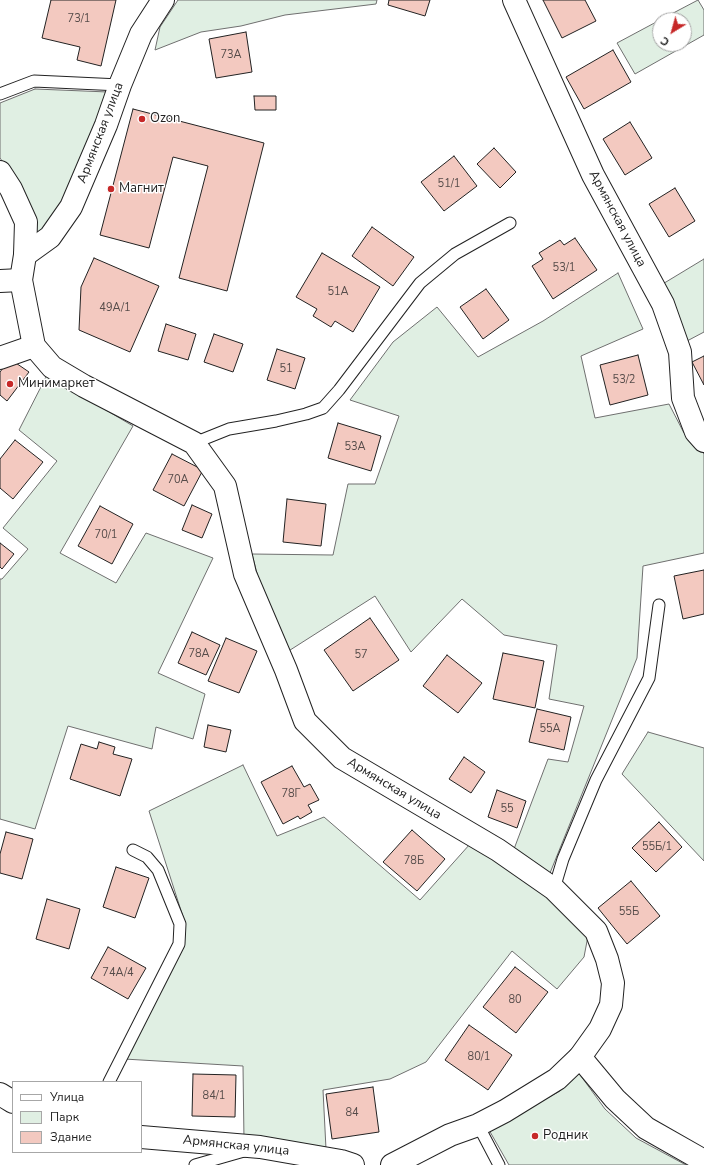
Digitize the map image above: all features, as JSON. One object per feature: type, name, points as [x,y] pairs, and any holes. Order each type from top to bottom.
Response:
[{"type":"street","name":"Армянская улица","points":[[163,0],[141,34],[120,85],[106,125],[71,207],[50,237],[25,255],[11,281],[34,346],[52,367],[84,386],[194,443],[225,486],[245,574],[286,670],[305,721],[342,758],[498,850],[554,889],[596,932],[607,959],[613,983],[611,1005],[600,1029],[580,1057],[557,1079],[505,1111],[478,1125],[450,1135],[392,1165]]},
{"type":"street","name":"Армянская улица","points":[[514,0],[593,175],[663,304],[680,352],[683,398],[696,432],[704,441]]},
{"type":"street","name":"Армянская улица","points":[[0,172],[11,189],[26,222],[25,255]]},
{"type":"street","points":[[0,358],[34,346]]},
{"type":"street","points":[[580,1057],[615,1099],[646,1128],[704,1161]]},
{"type":"street","points":[[0,1094],[12,1101]]},
{"type":"street","name":"Армянская улица","points":[[142,1137],[260,1147],[341,1161],[354,1165]]},
{"type":"lane","points":[[0,94],[34,81],[120,85]]},
{"type":"lane","points":[[194,443],[229,429],[284,420],[323,408],[339,390],[420,283],[455,254],[510,223]]},
{"type":"lane","points":[[554,889],[564,859],[596,780],[649,678],[659,605]]},
{"type":"lane","points":[[110,1081],[179,944],[180,924],[158,870],[147,857],[134,850]]},
{"type":"lane","points":[[478,1125],[498,1165]]},
{"type":"lane","points":[[195,1165],[260,1147]]},
{"type":"green space","points":[[178,0],[377,0],[376,4],[285,15],[241,26],[201,32],[155,50],[160,27]]},
{"type":"green space","points":[[698,0],[704,10],[704,35],[692,42],[692,12],[675,12]]},
{"type":"green space","points":[[652,24],[652,52],[674,52],[635,74],[617,43]]},
{"type":"green space","points":[[35,89],[108,92],[67,206],[31,245],[16,181],[0,158],[0,103]]},
{"type":"green space","points":[[704,259],[704,332],[687,341],[661,285]]},
{"type":"green space","points":[[618,273],[643,329],[581,356],[595,418],[669,404],[684,433],[704,454],[704,553],[643,566],[637,658],[550,873],[514,849],[548,759],[568,762],[584,706],[549,699],[557,645],[504,635],[462,599],[411,652],[375,596],[287,652],[261,589],[252,554],[333,555],[348,484],[375,484],[399,416],[350,400],[393,342],[437,307],[478,357],[543,321]]},
{"type":"green space","points":[[47,375],[133,426],[60,553],[116,583],[146,533],[213,558],[158,673],[205,694],[193,739],[156,727],[152,749],[68,726],[35,829],[0,819],[0,579],[2,579],[28,549],[3,528],[57,461],[19,430]]},
{"type":"green space","points":[[648,732],[704,748],[704,861],[622,774]]},
{"type":"green space","points":[[243,765],[277,836],[324,817],[420,900],[470,844],[540,889],[588,936],[584,957],[557,989],[512,951],[426,1062],[390,1079],[323,1090],[326,1149],[244,1141],[243,1066],[124,1059],[185,923],[149,811]]},
{"type":"green space","points":[[578,1072],[605,1109],[636,1138],[686,1165],[509,1165],[489,1130],[560,1091]]},
{"type":"building","points":[[51,0],[116,0],[101,66],[77,60],[80,47],[42,38]]},
{"type":"building","points":[[389,0],[430,0],[425,16],[388,5]]},
{"type":"building","points":[[543,0],[585,0],[596,21],[562,38]]},
{"type":"building","points":[[246,32],[252,72],[216,78],[209,39]]},
{"type":"building","points":[[613,50],[631,82],[584,109],[566,77]]},
{"type":"building","points":[[254,96],[276,96],[276,110],[255,110]]},
{"type":"building","points":[[133,109],[264,143],[227,291],[179,278],[208,166],[173,157],[149,248],[100,235]]},
{"type":"building","points":[[630,122],[652,158],[625,175],[603,139]]},
{"type":"building","points":[[494,148],[516,172],[500,188],[477,164]]},
{"type":"building","points":[[454,156],[477,186],[444,211],[421,182]]},
{"type":"building","points":[[675,188],[695,221],[669,237],[649,204]]},
{"type":"building","points":[[372,227],[414,257],[393,286],[352,256]]},
{"type":"building","points":[[575,238],[597,270],[553,299],[532,266],[543,259],[539,253],[560,240],[564,245]]},
{"type":"building","points":[[322,253],[380,287],[353,332],[335,321],[331,327],[313,316],[317,309],[296,297]]},
{"type":"building","points":[[94,258],[159,286],[130,352],[79,330],[81,287]]},
{"type":"building","points":[[486,289],[509,320],[483,339],[460,307]]},
{"type":"building","points":[[166,324],[196,334],[188,360],[158,351]]},
{"type":"building","points":[[214,334],[243,344],[233,372],[204,362]]},
{"type":"building","points":[[277,349],[305,358],[295,389],[267,380]]},
{"type":"building","points":[[638,355],[648,395],[610,405],[600,365]]},
{"type":"building","points":[[704,356],[704,385],[692,362]]},
{"type":"building","name":"Минимаркет","points":[[10,359],[29,372],[7,401],[0,395],[0,372]]},
{"type":"building","points":[[338,423],[381,436],[371,471],[328,458]]},
{"type":"building","points":[[15,440],[43,462],[13,499],[0,488],[0,459]]},
{"type":"building","points":[[172,454],[203,470],[184,506],[153,490]]},
{"type":"building","points":[[287,499],[326,504],[321,546],[283,542]]},
{"type":"building","points":[[192,505],[212,514],[202,538],[182,530]]},
{"type":"building","points":[[100,506],[133,524],[112,564],[78,546]]},
{"type":"building","points":[[0,543],[14,554],[2,569],[0,567]]},
{"type":"building","points":[[704,570],[704,614],[683,619],[674,576]]},
{"type":"building","points":[[370,618],[399,660],[353,691],[324,650]]},
{"type":"building","points":[[192,632],[220,645],[206,675],[178,663]]},
{"type":"building","points":[[226,638],[257,651],[239,693],[208,681]]},
{"type":"building","points":[[503,653],[544,661],[535,708],[493,699]]},
{"type":"building","points":[[447,655],[482,683],[458,713],[423,686]]},
{"type":"building","points":[[537,709],[571,717],[564,750],[529,742]]},
{"type":"building","points":[[208,725],[231,730],[226,752],[204,747]]},
{"type":"building","points":[[99,742],[115,747],[113,754],[132,759],[120,796],[70,779],[81,744],[97,749]]},
{"type":"building","points":[[464,757],[485,772],[471,793],[449,779]]},
{"type":"building","points":[[292,766],[304,787],[310,784],[319,800],[308,805],[312,812],[300,819],[298,816],[283,824],[261,782]]},
{"type":"building","points":[[497,790],[526,801],[517,828],[488,817]]},
{"type":"building","points":[[659,822],[682,847],[656,872],[632,848]]},
{"type":"building","points":[[412,830],[445,859],[417,891],[383,862]]},
{"type":"building","points":[[6,832],[33,839],[22,879],[0,873],[0,854]]},
{"type":"building","points":[[116,867],[149,878],[135,918],[103,907]]},
{"type":"building","points":[[631,881],[660,916],[627,944],[598,908]]},
{"type":"building","points":[[47,899],[80,909],[69,949],[36,939]]},
{"type":"building","points":[[108,947],[146,968],[128,999],[91,978]]},
{"type":"building","points":[[515,967],[548,992],[516,1033],[483,1007]]},
{"type":"building","points":[[469,1025],[512,1055],[488,1090],[445,1060]]},
{"type":"building","points":[[193,1074],[236,1075],[235,1117],[192,1116]]},
{"type":"building","points":[[373,1087],[379,1132],[332,1139],[326,1094]]},
{"type":"place","name":"Ozon","points":[[142,119]]},
{"type":"place","name":"Магнит","points":[[111,189]]},
{"type":"place","name":"Минимаркет","points":[[10,384]]},
{"type":"place","name":"Родник","points":[[535,1136]]}]
